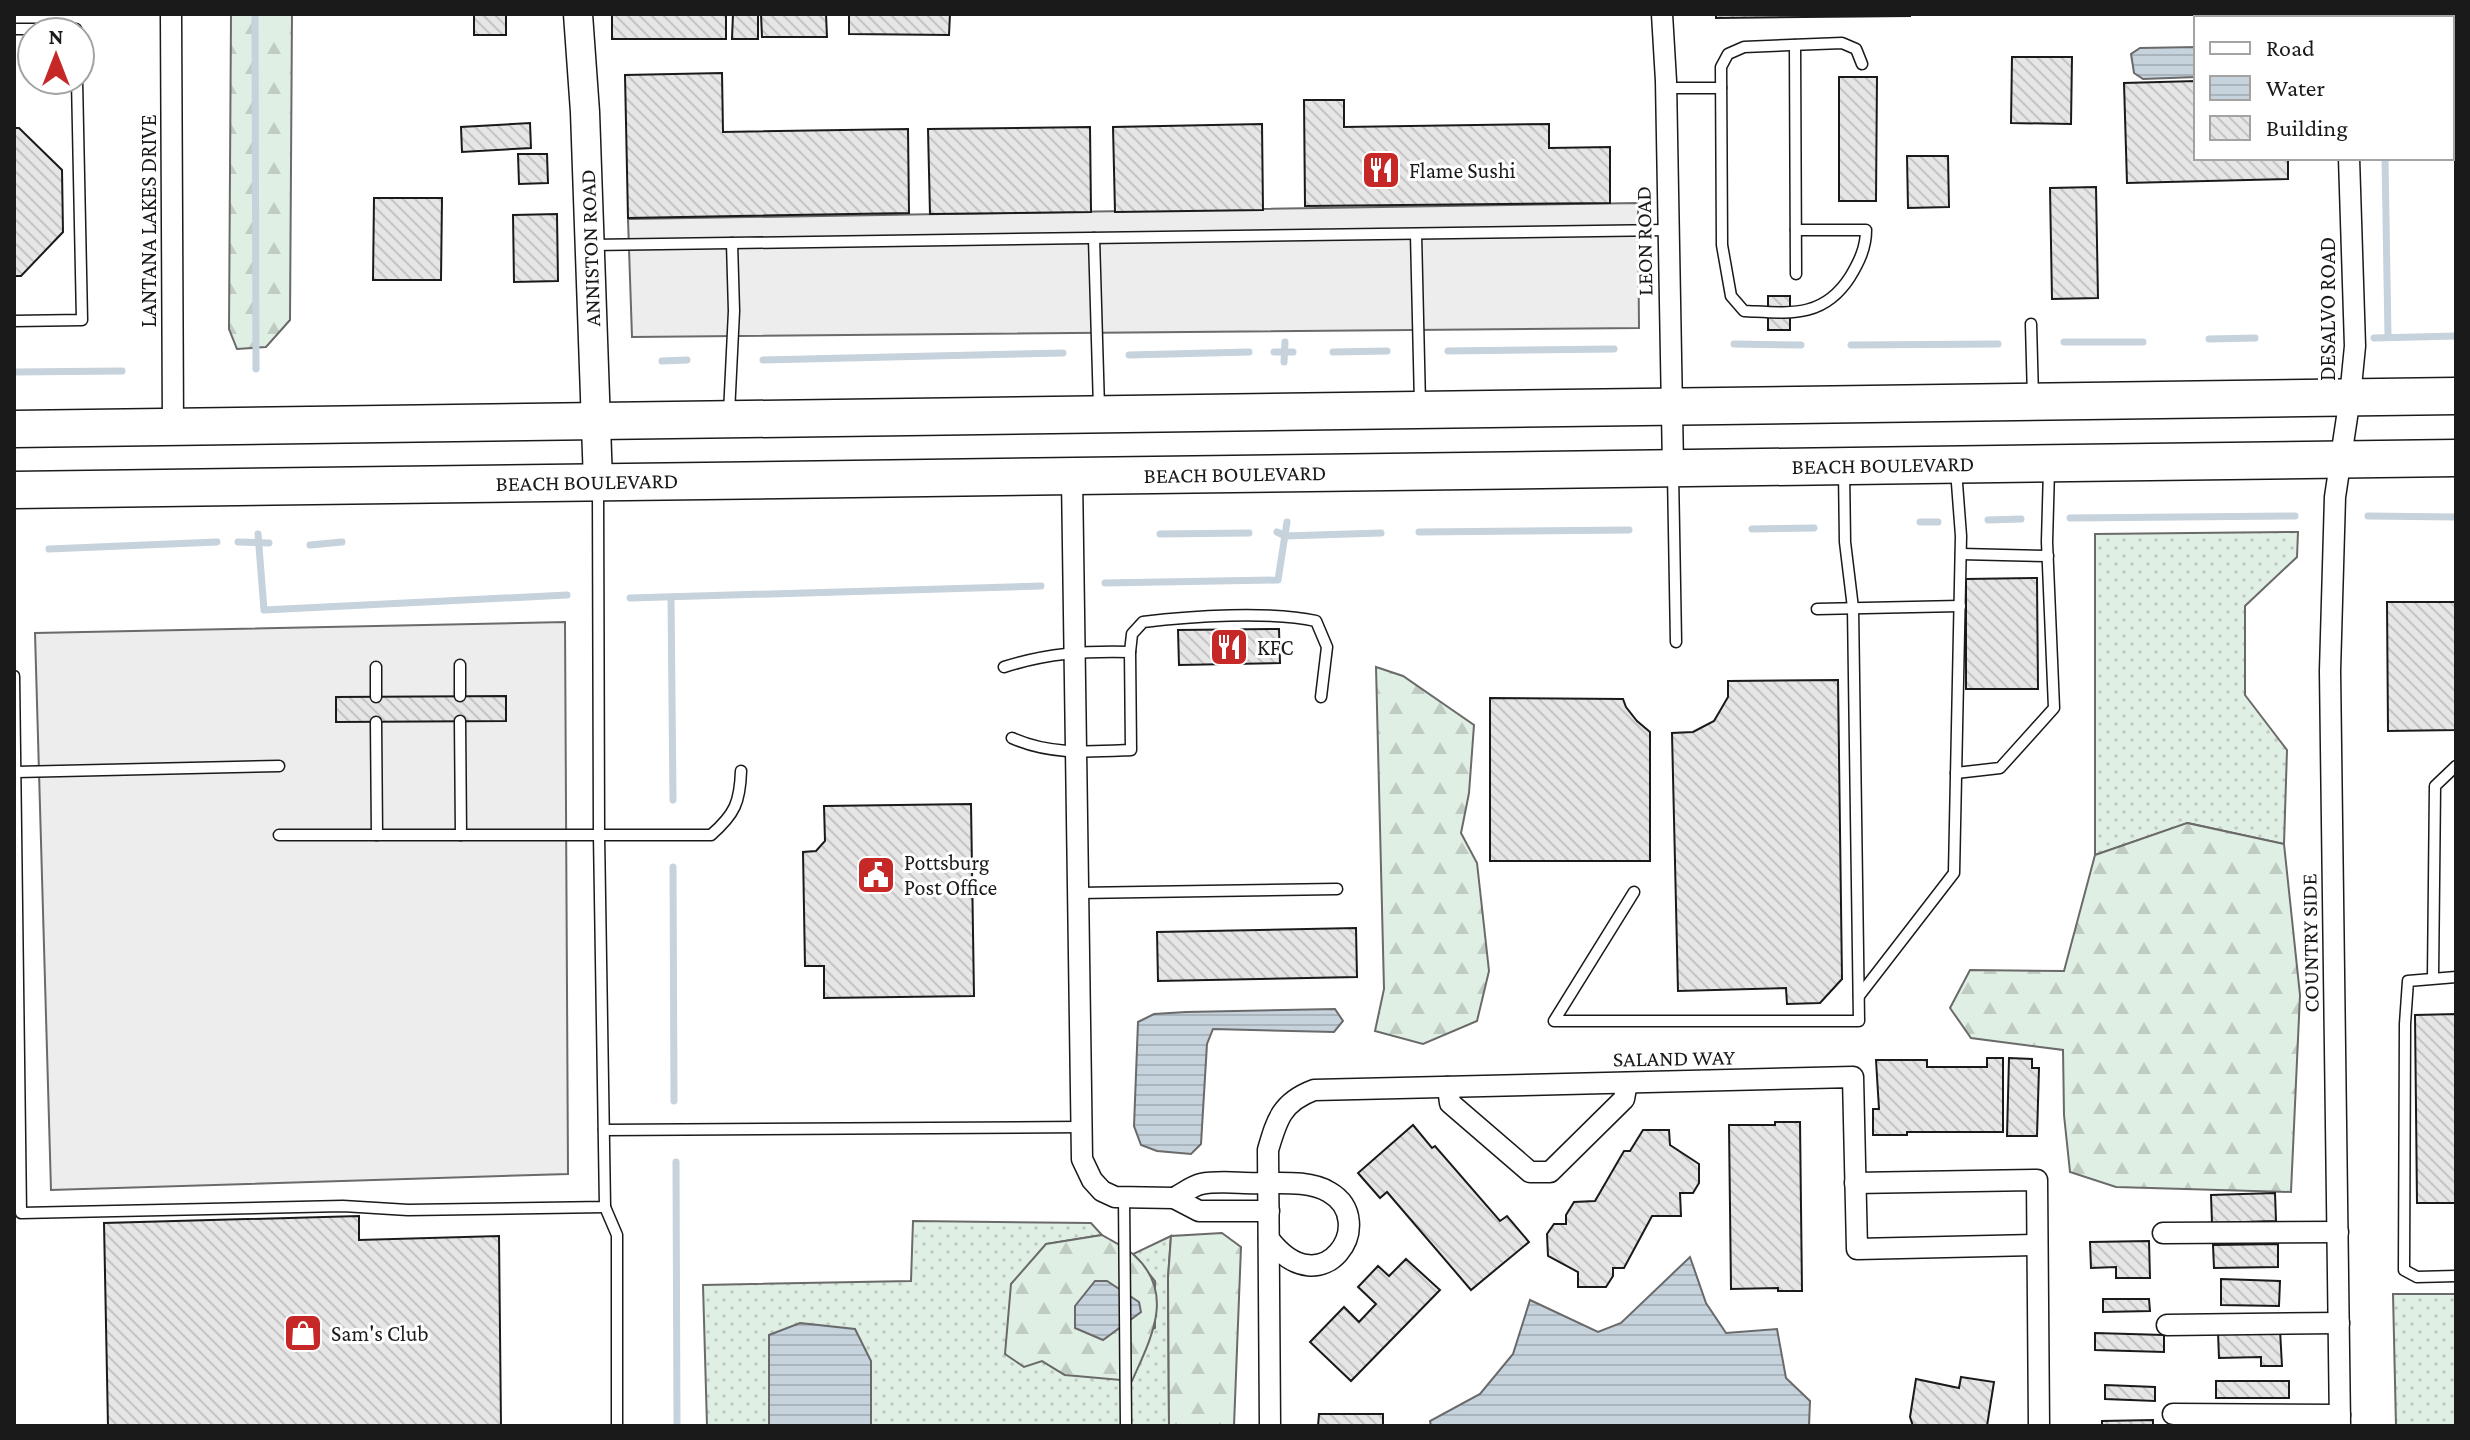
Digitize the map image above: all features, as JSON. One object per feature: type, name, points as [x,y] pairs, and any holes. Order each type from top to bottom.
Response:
[{"type":"highway","points":[[14,429],[2456,396]]},
{"type":"highway","name":"BEACH BOULEVARD","points":[[14,490],[2456,458]]},
{"type":"street","name":"LANTANA LAKES DRIVE","points":[[171,14],[173,427]]},
{"type":"street","name":"ANNISTON ROAD","points":[[578,14],[598,482]]},
{"type":"street","name":"LEON ROAD","points":[[1662,14],[1673,467]]},
{"type":"street","name":"DESALVO ROAD","points":[[2341,459],[2355,346],[2349,160]]},
{"type":"street","name":"COUNTRY SIDE","points":[[2340,1420],[2330,671],[2335,497],[2341,459]]},
{"type":"street","points":[[1072,477],[1082,1159],[1092,1180],[1102,1191],[1115,1197],[1174,1198],[1199,1211],[1269,1211]]},
{"type":"street","name":"SALAND WAY","points":[[1270,1426],[1268,1150],[1285,1108],[1296,1097],[1314,1090],[1853,1077],[1857,1249],[2037,1245]]},
{"type":"street","points":[[1448,1087],[1450,1103],[1530,1172],[1550,1172],[1624,1099],[1627,1083]]},
{"type":"street","points":[[1855,1183],[2037,1180],[2039,1426]]},
{"type":"street","points":[[1174,1198],[1199,1184],[1303,1184],[1330,1192],[1347,1213],[1347,1240],[1340,1252],[1329,1261],[1302,1265],[1289,1260],[1269,1239]]},
{"type":"street","points":[[2163,1233],[2338,1232]]},
{"type":"street","points":[[2167,1325],[2339,1323]]},
{"type":"street","points":[[2173,1414],[2340,1420]]},
{"type":"lane","points":[[1796,230],[1866,230],[1866,243],[1856,267],[1838,295],[1817,309],[1744,311],[1731,296],[1722,245],[1721,67],[1728,54],[1744,47],[1842,43],[1856,49],[1862,64]]},
{"type":"lane","points":[[1795,45],[1796,274]]},
{"type":"lane","points":[[1666,88],[1721,88]]},
{"type":"lane","points":[[14,321],[82,320],[77,96]]},
{"type":"lane","points":[[590,245],[1668,230]]},
{"type":"lane","points":[[1416,234],[1420,409]]},
{"type":"lane","points":[[1094,238],[1099,414]]},
{"type":"lane","points":[[729,418],[734,311],[732,243]]},
{"type":"lane","points":[[2031,324],[2033,401]]},
{"type":"lane","points":[[1956,773],[2000,768],[2054,708],[2048,556],[2049,463]]},
{"type":"lane","points":[[1859,996],[1954,873],[1961,554],[1956,464]]},
{"type":"lane","points":[[1634,892],[1554,1021],[1859,1021],[1853,608],[1845,542],[1844,465]]},
{"type":"lane","points":[[1673,467],[1676,642]]},
{"type":"lane","points":[[598,482],[599,835],[605,1207],[617,1235],[617,1426]]},
{"type":"lane","points":[[1961,554],[2048,556]]},
{"type":"lane","points":[[1817,609],[1960,606]]},
{"type":"lane","points":[[1012,738],[1031,747],[1076,753],[1131,750],[1132,634],[1143,622],[1170,618],[1294,616],[1316,621],[1327,647],[1321,697]]},
{"type":"lane","points":[[1004,667],[1033,658],[1075,651],[1130,652]]},
{"type":"lane","points":[[460,665],[460,696]]},
{"type":"lane","points":[[376,667],[376,697]]},
{"type":"lane","points":[[14,676],[21,1213],[343,1206],[408,1210],[605,1207]]},
{"type":"lane","points":[[460,721],[461,835]]},
{"type":"lane","points":[[376,722],[377,835]]},
{"type":"lane","points":[[16,772],[279,766]]},
{"type":"lane","points":[[2433,977],[2435,786],[2456,766]]},
{"type":"lane","points":[[279,835],[711,835],[730,818],[740,793],[741,771]]},
{"type":"lane","points":[[1078,893],[1337,889]]},
{"type":"lane","points":[[2456,977],[2408,981],[2405,1024],[2404,1270],[2417,1277],[2456,1276]]},
{"type":"lane","points":[[604,1130],[1081,1127]]},
{"type":"lane","points":[[1124,1197],[1126,1426]]},
{"type":"green space","points":[[231,14],[292,14],[290,320],[266,347],[237,349],[229,329]]},
{"type":"green space","points":[[2298,532],[2297,557],[2245,606],[2245,695],[2287,750],[2284,844],[2188,823],[2095,855],[2095,534]]},
{"type":"green space","points":[[1376,667],[1403,676],[1474,725],[1469,793],[1461,833],[1477,863],[1489,971],[1477,1021],[1423,1044],[1375,1031],[1384,989]]},
{"type":"green space","points":[[2187,823],[2284,844],[2300,995],[2291,1192],[2116,1187],[2070,1172],[2064,1115],[2063,1050],[1971,1038],[1950,1008],[1970,970],[2064,971],[2095,855]]},
{"type":"green space","points":[[913,1221],[1091,1223],[1102,1235],[1046,1244],[1042,1361],[1065,1375],[1155,1328],[1155,1281],[1133,1254],[1171,1236],[1168,1278],[1169,1426],[707,1426],[703,1285],[911,1281]]},
{"type":"green space","points":[[1222,1233],[1241,1247],[1234,1426],[1169,1426],[1168,1278],[1171,1236]]},
{"type":"green space","points":[[1102,1235],[1134,1255],[1147,1270],[1154,1285],[1156,1316],[1132,1381],[1065,1375],[1042,1361],[1024,1367],[1005,1354],[1011,1284],[1046,1244]]},
{"type":"green space","points":[[2393,1294],[2456,1294],[2456,1426],[2396,1426]]},
{"type":"shaded area","points":[[1638,203],[1639,328],[632,337],[628,219]]},
{"type":"shaded area","points":[[565,622],[568,1174],[51,1190],[35,633]]},
{"type":"water","points":[[2194,47],[2194,77],[2143,79],[2134,73],[2131,54],[2140,48]]},
{"type":"water","points":[[1335,1009],[1343,1021],[1334,1032],[1213,1029],[1207,1044],[1201,1144],[1191,1154],[1157,1151],[1141,1145],[1134,1126],[1138,1022],[1154,1014]]},
{"type":"water","points":[[1690,1257],[1706,1303],[1726,1333],[1777,1329],[1786,1378],[1810,1401],[1809,1426],[1431,1426],[1430,1421],[1480,1394],[1513,1354],[1530,1300],[1598,1332],[1621,1323]]},
{"type":"water","points":[[1095,1281],[1107,1281],[1139,1302],[1141,1312],[1103,1340],[1075,1328],[1075,1306]]},
{"type":"water","points":[[800,1323],[855,1329],[871,1361],[871,1426],[769,1426],[769,1335]]},
{"type":"building","points":[[474,14],[506,14],[506,35],[474,35]]},
{"type":"building","points":[[612,14],[726,14],[726,39],[612,39]]},
{"type":"building","points":[[733,14],[758,14],[758,39],[732,39]]},
{"type":"building","points":[[761,14],[826,14],[827,37],[762,37]]},
{"type":"building","points":[[849,14],[950,14],[949,35],[849,34]]},
{"type":"building","points":[[1716,14],[1910,14],[1910,16],[1716,18]]},
{"type":"building","points":[[2012,57],[2072,57],[2071,124],[2011,123]]},
{"type":"building","points":[[722,73],[723,132],[908,129],[909,213],[628,218],[625,75]]},
{"type":"building","points":[[1839,77],[1877,77],[1876,201],[1839,201]]},
{"type":"building","points":[[2194,81],[2194,160],[2288,160],[2288,179],[2127,183],[2124,83]]},
{"type":"building","points":[[1304,100],[1344,100],[1344,127],[1549,124],[1549,148],[1610,147],[1610,203],[1305,206]]},
{"type":"building","points":[[530,123],[531,148],[462,152],[461,127]]},
{"type":"building","points":[[1262,124],[1263,210],[1115,212],[1113,127]]},
{"type":"building","points":[[1090,127],[1091,212],[930,214],[928,129]]},
{"type":"building","points":[[14,128],[19,128],[62,170],[63,232],[21,276],[14,276]]},
{"type":"building","points":[[518,154],[547,154],[548,183],[519,184]]},
{"type":"building","points":[[1907,156],[1948,156],[1949,207],[1908,208]]},
{"type":"building","points":[[2096,187],[2098,298],[2052,299],[2050,188]]},
{"type":"building","points":[[374,198],[442,198],[441,280],[373,280]]},
{"type":"building","points":[[557,214],[558,281],[514,282],[513,215]]},
{"type":"building","points":[[1768,296],[1790,296],[1790,330],[1768,330]]},
{"type":"building","points":[[2037,578],[2038,689],[1966,689],[1966,579]]},
{"type":"building","points":[[2387,602],[2456,602],[2456,730],[2388,731]]},
{"type":"building","name":"KFC","points":[[1279,629],[1280,663],[1179,665],[1178,630]]},
{"type":"building","points":[[1838,680],[1842,979],[1820,1003],[1787,1004],[1786,988],[1678,991],[1672,733],[1693,732],[1714,721],[1728,697],[1728,681]]},
{"type":"building","points":[[506,696],[506,721],[336,722],[336,697]]},
{"type":"building","points":[[1490,698],[1623,699],[1637,721],[1650,732],[1650,861],[1490,861]]},
{"type":"building","points":[[971,804],[974,996],[824,998],[824,966],[805,966],[803,852],[816,851],[825,841],[824,806]]},
{"type":"building","points":[[1356,928],[1357,977],[1158,981],[1157,932]]},
{"type":"building","points":[[2456,1014],[2456,1203],[2417,1203],[2415,1015]]},
{"type":"building","points":[[1987,1058],[2003,1058],[2003,1132],[1873,1135],[1873,1109],[1879,1109],[1876,1060],[1927,1060],[1927,1067],[1987,1067]]},
{"type":"building","points":[[2009,1058],[2032,1059],[2032,1068],[2039,1068],[2037,1136],[2007,1136]]},
{"type":"building","points":[[1775,1122],[1800,1122],[1802,1291],[1731,1289],[1729,1125],[1775,1125]]},
{"type":"building","points":[[1413,1125],[1500,1221],[1507,1216],[1529,1242],[1471,1290],[1387,1192],[1380,1198],[1358,1173]]},
{"type":"building","points":[[1643,1130],[1669,1130],[1670,1145],[1699,1164],[1699,1183],[1693,1193],[1680,1193],[1681,1216],[1652,1216],[1624,1268],[1613,1268],[1613,1276],[1606,1287],[1578,1287],[1578,1272],[1548,1256],[1547,1234],[1554,1224],[1566,1224],[1566,1215],[1574,1202],[1595,1201],[1624,1151],[1630,1151]]},
{"type":"building","points":[[2275,1193],[2276,1221],[2212,1223],[2211,1195]]},
{"type":"building","name":"Sam's Club","points":[[359,1216],[359,1240],[499,1236],[501,1426],[108,1426],[104,1223]]},
{"type":"building","points":[[2149,1241],[2150,1278],[2116,1278],[2116,1267],[2091,1268],[2090,1242]]},
{"type":"building","points":[[2278,1244],[2278,1267],[2214,1268],[2213,1245]]},
{"type":"building","points":[[1406,1259],[1440,1290],[1351,1381],[1310,1342],[1344,1307],[1359,1322],[1376,1304],[1358,1287],[1378,1266],[1389,1276]]},
{"type":"building","points":[[2221,1279],[2280,1281],[2279,1306],[2221,1305]]},
{"type":"building","points":[[2103,1299],[2149,1299],[2150,1311],[2103,1312]]},
{"type":"building","points":[[2280,1330],[2282,1366],[2261,1366],[2261,1357],[2219,1358],[2218,1332]]},
{"type":"building","points":[[2095,1333],[2164,1335],[2164,1352],[2095,1350]]},
{"type":"building","points":[[1961,1377],[1994,1382],[1987,1426],[1913,1426],[1910,1417],[1916,1379],[1959,1388]]},
{"type":"building","points":[[2216,1381],[2289,1381],[2289,1398],[2216,1398]]},
{"type":"building","points":[[2105,1385],[2155,1387],[2155,1401],[2105,1399]]},
{"type":"building","points":[[1319,1414],[1383,1414],[1383,1426],[1318,1426]]},
{"type":"building","points":[[2153,1420],[2153,1426],[2102,1426],[2102,1421]]},
{"type":"waterway","points":[[255,14],[256,369]]},
{"type":"waterway","points":[[2385,160],[2388,336]]},
{"type":"waterway","points":[[2374,338],[2456,336]]},
{"type":"waterway","points":[[2209,339],[2255,338]]},
{"type":"waterway","points":[[1284,362],[1285,342]]},
{"type":"waterway","points":[[2064,342],[2143,342]]},
{"type":"waterway","points":[[1734,344],[1801,345]]},
{"type":"waterway","points":[[1851,345],[1998,344]]},
{"type":"waterway","points":[[1448,351],[1614,349]]},
{"type":"waterway","points":[[1333,352],[1387,351]]},
{"type":"waterway","points":[[1129,355],[1249,352]]},
{"type":"waterway","points":[[1274,352],[1293,352]]},
{"type":"waterway","points":[[763,360],[1063,353]]},
{"type":"waterway","points":[[662,361],[687,360]]},
{"type":"waterway","points":[[14,372],[122,371]]},
{"type":"waterway","points":[[2070,518],[2295,516]]},
{"type":"waterway","points":[[2368,516],[2456,517]]},
{"type":"waterway","points":[[1988,520],[2021,519]]},
{"type":"waterway","points":[[1105,583],[1278,580],[1287,522]]},
{"type":"waterway","points":[[1920,522],[1938,522]]},
{"type":"waterway","points":[[1752,529],[1814,528]]},
{"type":"waterway","points":[[1419,532],[1629,530]]},
{"type":"waterway","points":[[1277,532],[1285,536],[1381,533]]},
{"type":"waterway","points":[[1160,534],[1249,533]]},
{"type":"waterway","points":[[258,534],[264,610],[567,595]]},
{"type":"waterway","points":[[49,549],[217,542]]},
{"type":"waterway","points":[[238,542],[269,543]]},
{"type":"waterway","points":[[310,545],[342,542]]},
{"type":"waterway","points":[[630,598],[1041,586]]},
{"type":"waterway","points":[[671,597],[673,800]]},
{"type":"waterway","points":[[673,867],[674,1101]]},
{"type":"waterway","points":[[676,1162],[677,1426]]},
{"type":"place","name":"Flame Sushi","points":[[1381,170]]},
{"type":"place","name":"KFC","points":[[1229,647]]},
{"type":"place","name":"Pottsburg Post Office","points":[[876,875]]},
{"type":"place","name":"Sam's Club","points":[[303,1333]]}]
